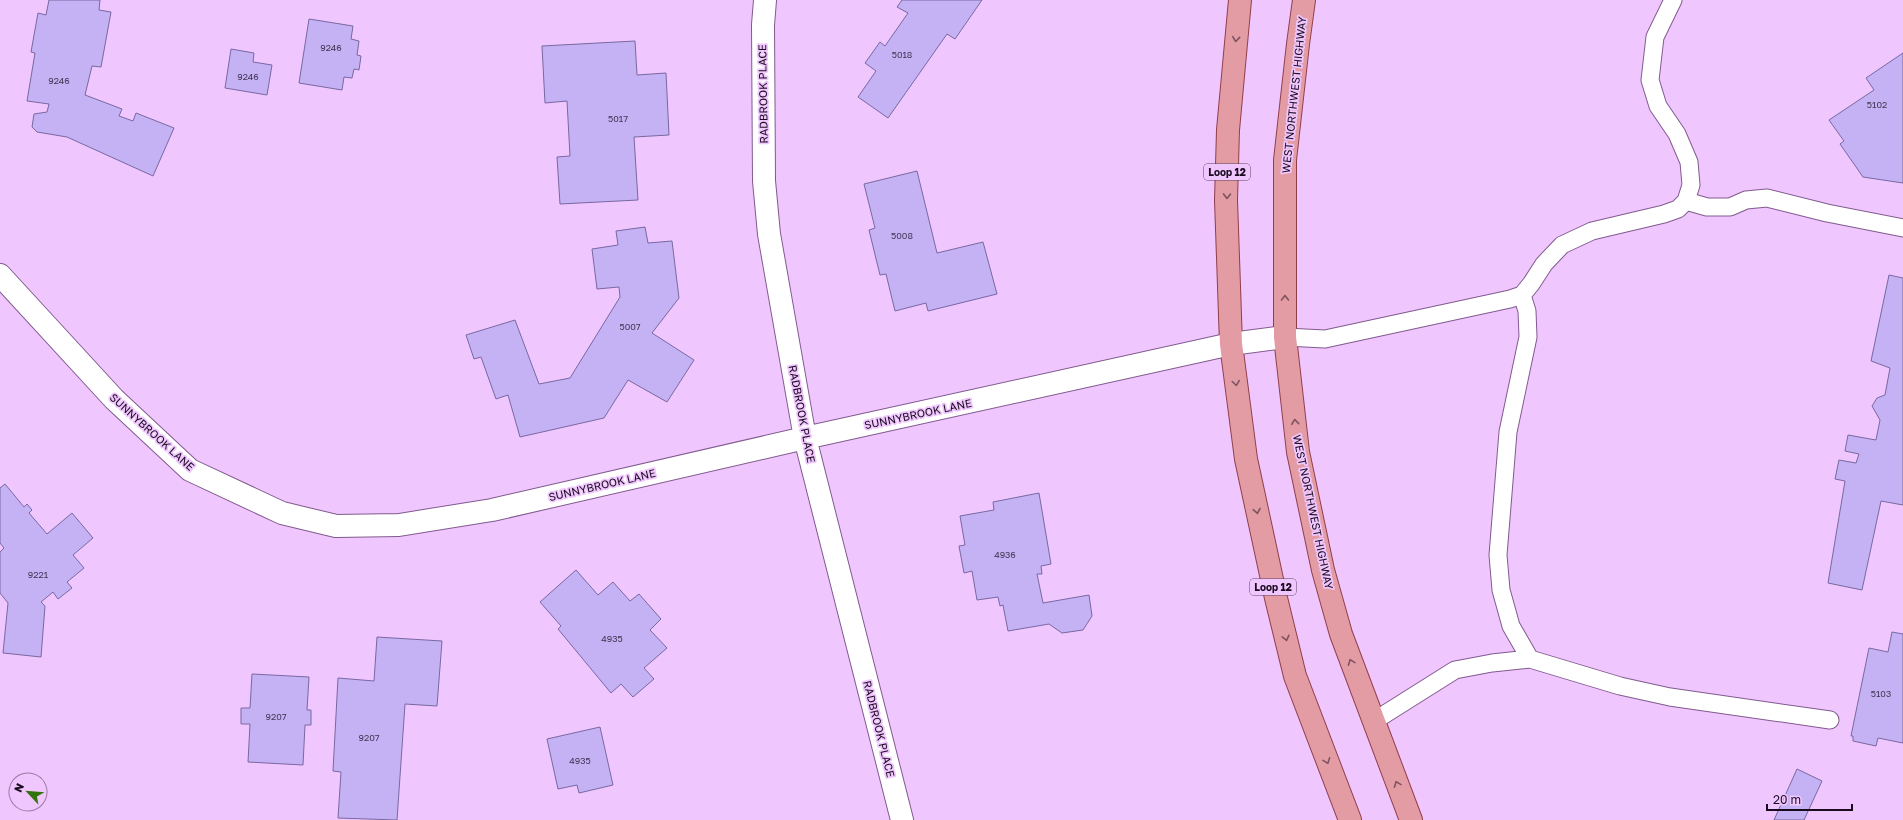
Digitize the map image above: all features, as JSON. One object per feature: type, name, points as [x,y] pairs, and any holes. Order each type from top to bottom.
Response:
[{"type":"main road","name":"Loop 12","points":[[1240,0],[1228,130],[1226,200],[1231,344],[1246,459],[1276,598],[1295,676],[1350,820]]},
{"type":"main road","name":"WEST NORTHWEST HIGHWAY","points":[[1304,0],[1285,160],[1285,337],[1298,452],[1323,570],[1341,634],[1411,820]]},
{"type":"street","name":"RADBROOK PLACE","points":[[765,0],[763,25],[764,181],[768,226],[805,438],[902,820]]},
{"type":"street","name":"SUNNYBROOK LANE","points":[[0,275],[114,399],[190,470],[282,513],[336,526],[399,525],[492,510],[805,438],[1231,344],[1285,337]]},
{"type":"lane","points":[[1285,337],[1325,340],[1446,314],[1522,295],[1544,264],[1562,244],[1592,231],[1664,214],[1678,209],[1686,202],[1691,185],[1689,162],[1677,134],[1658,106],[1650,80],[1655,37],[1674,0]]},
{"type":"lane","points":[[1686,202],[1707,207],[1730,207],[1746,200],[1767,198],[1827,213],[1903,228]]},
{"type":"lane","points":[[1522,295],[1527,311],[1528,336],[1508,432],[1498,555],[1501,590],[1511,626],[1530,659]]},
{"type":"lane","points":[[1374,721],[1455,670],[1492,663],[1530,659],[1620,686],[1670,696],[1830,720]]},
{"type":"building","points":[[49,0],[100,0],[99,10],[111,12],[101,67],[92,66],[85,95],[122,109],[119,116],[133,121],[136,113],[174,128],[153,176],[67,137],[37,132],[32,127],[34,114],[47,112],[49,104],[27,101],[35,53],[31,52],[38,13],[46,15]]},
{"type":"building","points":[[902,0],[982,0],[955,39],[947,34],[888,118],[858,97],[876,71],[865,63],[880,42],[885,46],[908,13],[897,7]]},
{"type":"building","points":[[309,19],[353,26],[351,39],[359,41],[357,55],[361,56],[359,70],[354,69],[352,78],[344,77],[342,90],[299,83]]},
{"type":"building","points":[[635,41],[637,75],[666,73],[669,135],[634,137],[638,200],[560,204],[557,157],[570,156],[567,101],[545,103],[542,46]]},
{"type":"building","points":[[231,49],[254,53],[253,62],[272,65],[267,95],[225,88]]},
{"type":"building","points":[[1903,53],[1903,183],[1863,177],[1840,144],[1844,141],[1829,120],[1874,90],[1866,78]]},
{"type":"building","points":[[917,171],[937,253],[983,242],[997,294],[928,311],[926,303],[895,311],[886,274],[880,275],[869,230],[875,228],[864,184]]},
{"type":"building","points":[[645,227],[648,243],[672,241],[679,298],[652,333],[694,360],[667,402],[628,380],[604,418],[520,437],[508,395],[496,399],[481,357],[474,359],[466,335],[515,320],[539,384],[570,378],[620,297],[619,287],[597,289],[592,249],[618,245],[616,231]]},
{"type":"building","points":[[1889,275],[1903,278],[1903,505],[1881,501],[1862,590],[1828,583],[1845,481],[1835,479],[1839,460],[1856,463],[1859,454],[1845,451],[1848,435],[1876,440],[1880,420],[1872,406],[1877,398],[1885,395],[1890,368],[1871,361]]},
{"type":"building","points":[[5,484],[24,507],[27,504],[32,510],[29,513],[47,534],[72,513],[93,538],[73,555],[84,568],[67,582],[72,588],[58,599],[53,592],[41,602],[45,606],[41,657],[3,653],[8,603],[0,593],[0,552],[4,548],[0,543],[0,488]]},
{"type":"building","points":[[1039,493],[1051,564],[1041,566],[1042,574],[1037,574],[1043,603],[1089,595],[1092,616],[1083,630],[1062,633],[1049,624],[1008,631],[1003,605],[1000,606],[998,597],[977,600],[972,571],[964,573],[959,546],[965,545],[960,516],[994,510],[993,502]]},
{"type":"building","points":[[576,570],[598,595],[613,582],[630,601],[639,594],[661,619],[650,630],[667,648],[644,668],[654,679],[633,697],[621,684],[611,693],[558,629],[561,626],[540,602]]},
{"type":"building","points":[[1892,632],[1903,634],[1903,743],[1878,738],[1876,746],[1853,741],[1853,736],[1851,736],[1869,648],[1888,652]]},
{"type":"building","points":[[377,637],[442,641],[437,706],[405,704],[397,820],[338,818],[341,772],[333,771],[338,678],[374,681]]},
{"type":"building","points":[[252,674],[309,677],[307,710],[311,710],[311,725],[305,725],[303,765],[248,762],[250,724],[241,724],[241,708],[250,708]]},
{"type":"building","points":[[600,727],[613,785],[579,793],[577,785],[558,789],[547,739]]},
{"type":"building","points":[[1797,769],[1822,781],[1804,820],[1774,820]]}]
